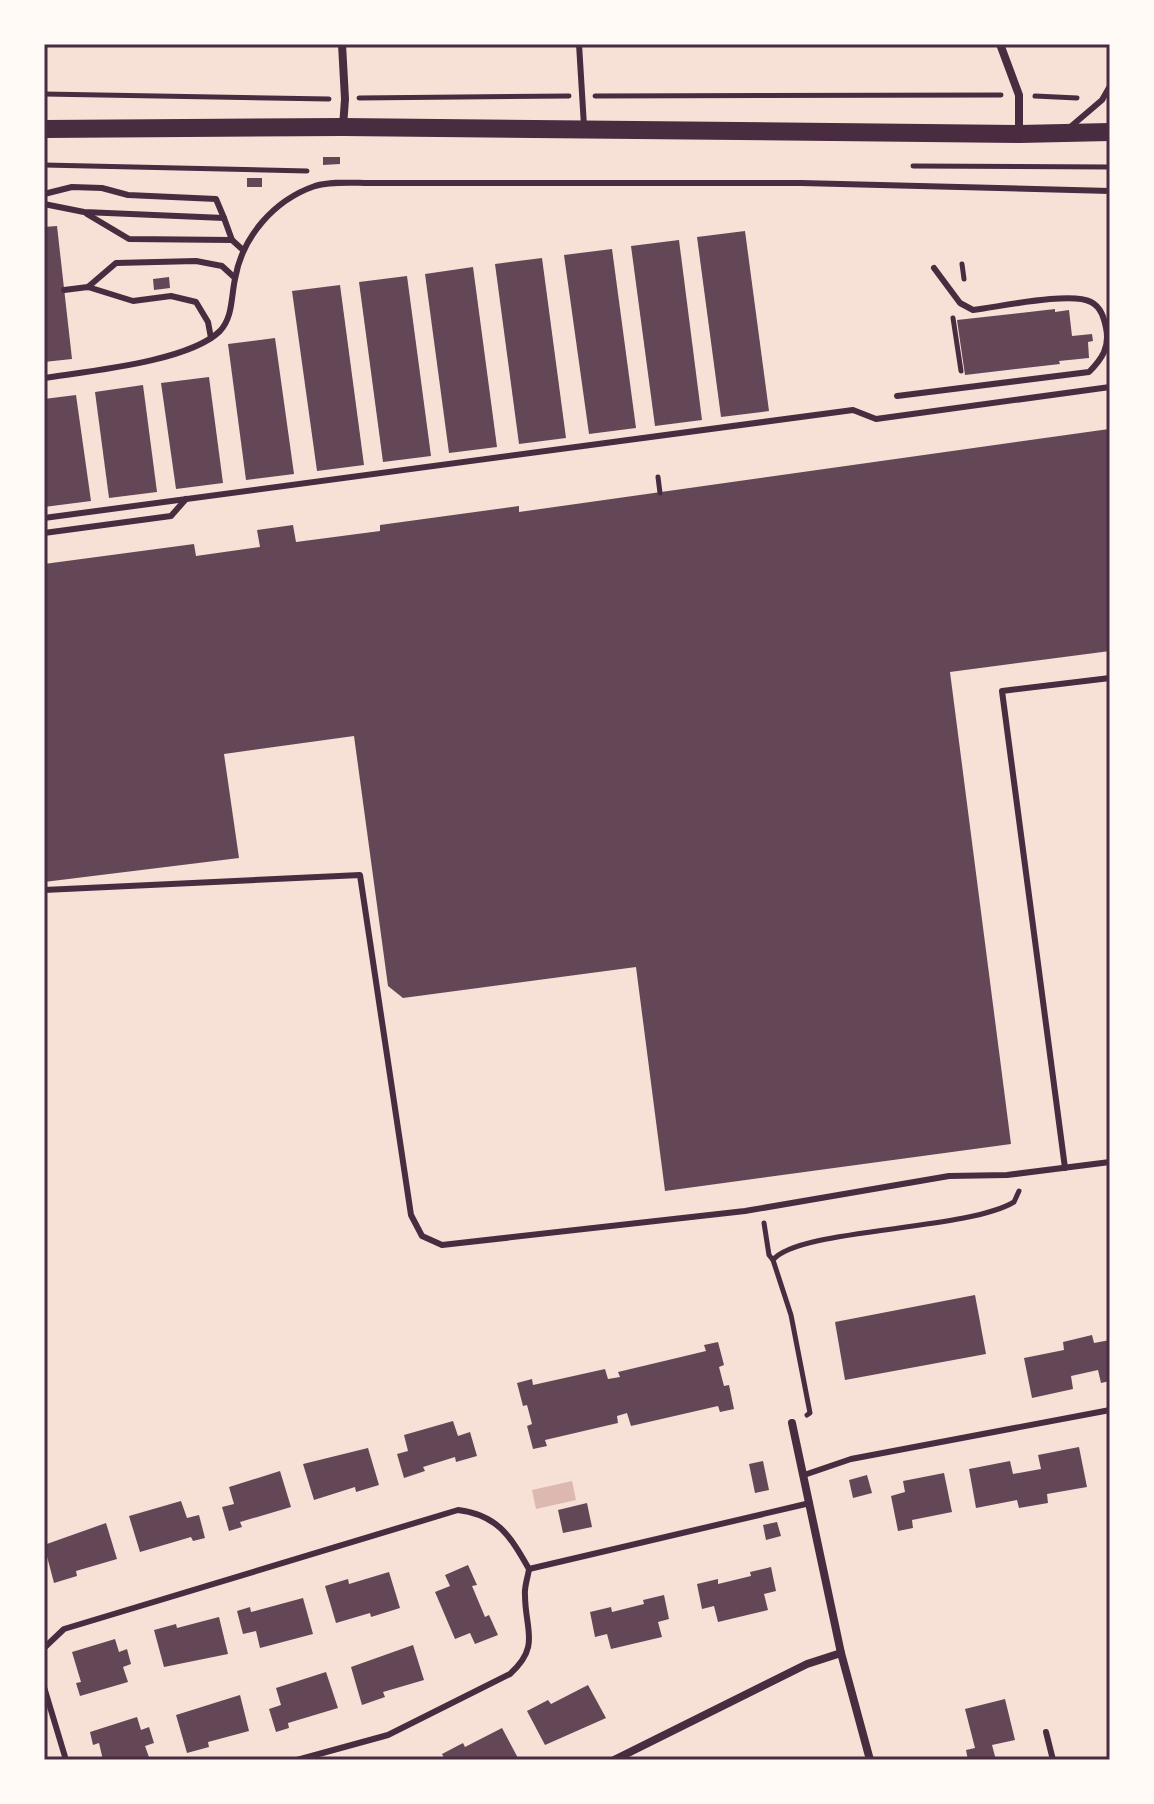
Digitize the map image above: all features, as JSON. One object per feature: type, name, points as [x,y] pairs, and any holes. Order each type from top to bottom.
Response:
[{"type":"main road","points":[[44,126],[1019,134],[1110,132]]},
{"type":"street","points":[[342,44],[343,127]]},
{"type":"street","points":[[1000,44],[1019,95],[1019,134]]},
{"type":"street","points":[[792,1423],[841,1653],[870,1760]]},
{"type":"street","points":[[614,1760],[807,1664],[841,1653]]},
{"type":"lane","points":[[579,44],[585,130]]},
{"type":"lane","points":[[1064,132],[1102,100],[1110,86]]},
{"type":"lane","points":[[44,378],[180,353],[211,338],[222,329],[230,313],[243,250],[258,224],[290,200],[316,186],[801,183],[1110,191]]},
{"type":"lane","points":[[44,194],[72,187],[102,188],[128,195],[216,199],[232,240],[243,250]]},
{"type":"lane","points":[[44,204],[84,212],[224,218]]},
{"type":"lane","points":[[84,212],[129,239],[232,240]]},
{"type":"lane","points":[[88,287],[116,263],[196,261],[222,266],[235,278]]},
{"type":"lane","points":[[897,396],[1089,372],[1103,358],[1108,338],[1104,315],[1094,303],[1077,297],[973,310],[960,303],[934,268]]},
{"type":"lane","points":[[64,290],[88,287],[133,301],[171,296],[196,302],[208,322],[211,338]]},
{"type":"lane","points":[[44,518],[853,410],[876,419],[1110,387]]},
{"type":"lane","points":[[44,533],[171,516],[186,499]]},
{"type":"lane","points":[[1065,1168],[1002,691],[1110,678]]},
{"type":"lane","points":[[44,890],[360,875],[411,1215],[422,1236],[442,1245],[761,1208],[949,1176],[1018,1174],[1110,1162]]},
{"type":"lane","points":[[804,1475],[851,1459],[1110,1410]]},
{"type":"lane","points":[[529,1569],[811,1503]]},
{"type":"lane","points":[[44,1648],[64,1629],[458,1510],[479,1513],[491,1519],[512,1540],[529,1569],[524,1593],[529,1648],[521,1664],[510,1674],[388,1735],[297,1760]]},
{"type":"lane","points":[[44,1687],[66,1760]]},
{"type":"lane","points":[[1046,1732],[1053,1760]]},
{"type":"path","points":[[962,264],[967,297],[952,310],[962,378]]},
{"type":"path","points":[[658,477],[660,493]]},
{"type":"path","points":[[773,1260],[779,1253],[807,1243],[1004,1208],[1014,1202],[1020,1188],[1018,1174]]},
{"type":"path","points":[[761,1208],[769,1255],[791,1315],[810,1413],[792,1423]]},
{"type":"shaded area","points":[[572,1481],[576,1500],[536,1509],[532,1490]]},
{"type":"building","points":[[323,157],[340,157],[340,164],[323,165]]},
{"type":"building","points":[[247,178],[262,178],[262,187],[247,187]]},
{"type":"building","points":[[57,226],[72,359],[44,362],[44,227]]},
{"type":"building","points":[[745,231],[769,411],[721,417],[697,237]]},
{"type":"building","points":[[679,240],[702,420],[655,426],[631,246]]},
{"type":"building","points":[[612,249],[636,428],[589,434],[564,255]]},
{"type":"building","points":[[542,258],[566,438],[519,444],[495,264]]},
{"type":"building","points":[[473,267],[497,447],[449,453],[425,274]]},
{"type":"building","points":[[407,276],[431,456],[383,462],[359,282]]},
{"type":"building","points":[[169,277],[170,288],[154,290],[153,279]]},
{"type":"building","points":[[340,285],[364,465],[317,471],[292,291]]},
{"type":"building","points":[[1055,309],[1055,312],[1069,310],[1072,336],[1092,334],[1093,341],[1088,342],[1089,358],[965,375],[957,320]]},
{"type":"building","points":[[275,338],[294,474],[246,480],[228,344]]},
{"type":"building","points":[[209,377],[223,483],[176,489],[161,383]]},
{"type":"building","points":[[143,385],[157,492],[109,498],[95,392]]},
{"type":"building","points":[[76,395],[91,501],[44,507],[44,399]]},
{"type":"building","points":[[1109,429],[1110,651],[950,672],[1011,1144],[665,1191],[636,967],[403,998],[388,986],[354,736],[224,754],[239,858],[44,882],[44,564],[194,544],[196,556],[260,547],[257,530],[293,525],[296,542],[380,531],[380,525],[519,506],[519,512]]},
{"type":"building","points":[[975,1295],[986,1354],[845,1380],[835,1322]]},
{"type":"building","points":[[1092,1335],[1094,1343],[1110,1340],[1110,1381],[1101,1383],[1098,1370],[1071,1376],[1073,1389],[1032,1398],[1024,1358],[1064,1350],[1063,1342]]},
{"type":"building","points":[[718,1342],[724,1365],[719,1367],[724,1386],[729,1385],[734,1409],[720,1412],[718,1406],[631,1426],[627,1413],[617,1416],[618,1423],[545,1440],[547,1446],[533,1449],[527,1426],[532,1424],[517,1383],[532,1379],[533,1385],[605,1369],[608,1379],[620,1377],[618,1372],[706,1351],[704,1345]]},
{"type":"building","points":[[453,1421],[458,1436],[470,1432],[477,1456],[456,1462],[455,1457],[423,1467],[425,1471],[404,1478],[397,1454],[408,1451],[404,1435]]},
{"type":"building","points":[[1079,1447],[1087,1487],[1047,1494],[1048,1503],[1019,1508],[1017,1500],[976,1508],[969,1469],[1010,1461],[1013,1474],[1041,1469],[1038,1455]]},
{"type":"building","points":[[368,1448],[379,1485],[356,1492],[355,1487],[314,1500],[303,1464]]},
{"type":"building","points":[[763,1461],[769,1490],[755,1493],[749,1464]]},
{"type":"building","points":[[280,1471],[291,1507],[240,1522],[242,1527],[229,1531],[222,1507],[234,1504],[229,1487]]},
{"type":"building","points":[[944,1473],[952,1512],[912,1520],[913,1528],[898,1531],[891,1496],[905,1492],[903,1481]]},
{"type":"building","points":[[867,1475],[872,1493],[853,1498],[849,1480]]},
{"type":"building","points":[[181,1501],[187,1518],[199,1515],[205,1538],[193,1541],[191,1537],[140,1552],[129,1516]]},
{"type":"building","points":[[587,1503],[592,1527],[563,1533],[558,1510]]},
{"type":"building","points":[[777,1522],[781,1536],[766,1540],[763,1525]]},
{"type":"building","points":[[106,1523],[117,1559],[76,1571],[77,1576],[54,1583],[44,1545]]},
{"type":"building","points":[[468,1565],[477,1585],[472,1586],[485,1617],[489,1615],[498,1635],[475,1644],[470,1633],[455,1639],[435,1592],[450,1586],[445,1575]]},
{"type":"building","points":[[771,1567],[776,1591],[764,1594],[768,1610],[718,1622],[714,1606],[702,1609],[697,1584],[718,1579],[718,1584],[751,1576],[750,1572]]},
{"type":"building","points":[[389,1572],[400,1608],[336,1623],[325,1586],[348,1579],[349,1584]]},
{"type":"building","points":[[664,1595],[669,1619],[658,1622],[662,1637],[611,1649],[607,1634],[595,1637],[590,1612],[611,1607],[612,1612]]},
{"type":"building","points":[[303,1598],[313,1634],[260,1648],[256,1631],[243,1634],[237,1611],[250,1607],[251,1612]]},
{"type":"building","points":[[219,1617],[228,1654],[164,1667],[154,1630],[176,1624],[177,1628]]},
{"type":"building","points":[[115,1639],[119,1652],[127,1649],[131,1664],[123,1667],[128,1682],[80,1696],[76,1683],[81,1682],[72,1652]]},
{"type":"building","points":[[413,1645],[424,1680],[383,1692],[385,1697],[362,1705],[351,1667]]},
{"type":"building","points":[[326,1672],[338,1708],[288,1723],[289,1728],[276,1732],[269,1709],[281,1705],[276,1688]]},
{"type":"building","points":[[588,1685],[606,1718],[545,1745],[527,1711],[548,1700],[551,1704]]},
{"type":"building","points":[[240,1695],[249,1731],[208,1742],[209,1747],[187,1753],[176,1715]]},
{"type":"building","points":[[1005,1699],[1015,1740],[992,1745],[996,1760],[968,1760],[966,1750],[975,1748],[965,1709]]},
{"type":"building","points":[[137,1717],[141,1730],[149,1727],[154,1743],[145,1746],[150,1760],[103,1760],[99,1743],[93,1745],[90,1732]]},
{"type":"building","points":[[502,1728],[519,1760],[445,1760],[442,1754],[463,1743],[465,1747]]}]
